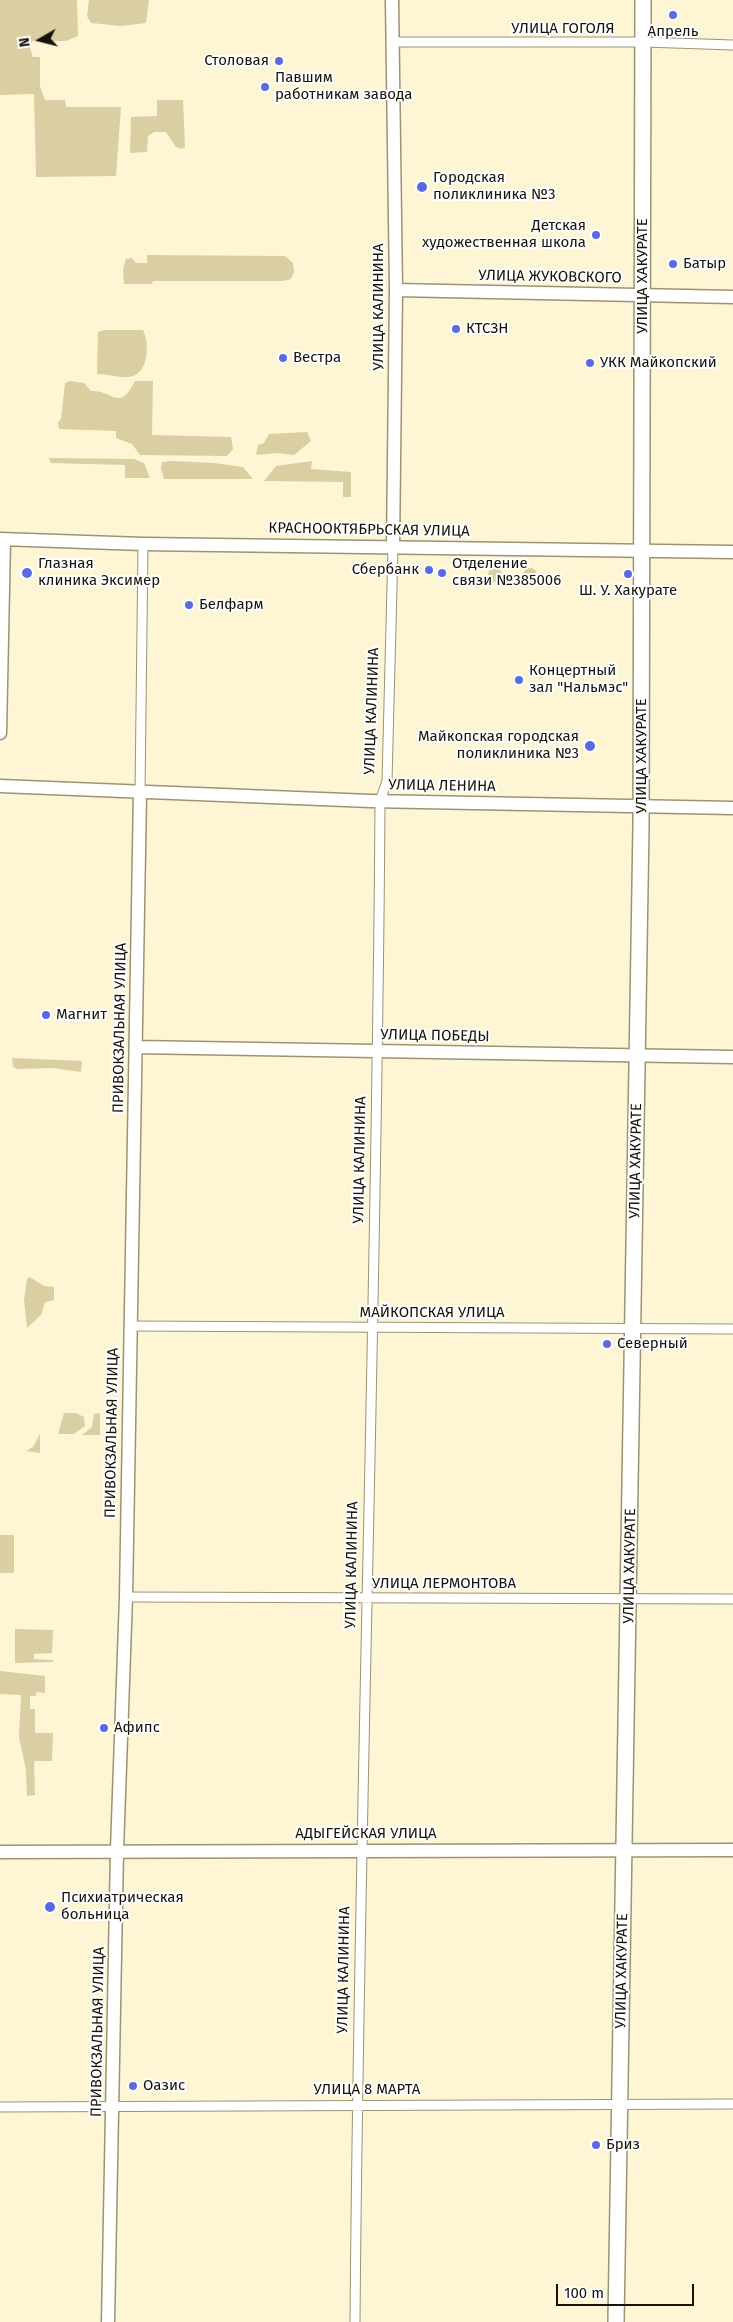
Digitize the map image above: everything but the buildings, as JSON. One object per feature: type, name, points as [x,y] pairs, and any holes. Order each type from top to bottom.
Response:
[{"type":"main road","name":"УЛИЦА ХАКУРАТЕ","points":[[616,2322],[638,1055],[643,550],[644,0]]},
{"type":"street","name":"УЛИЦА КАЛИНИНА","points":[[355,2322],[357,2104],[379,1052],[380,801],[387,781],[392,547],[396,290],[392,0]]},
{"type":"street","name":"УЛИЦА ГОГОЛЯ","points":[[392,42],[644,42],[733,45]]},
{"type":"street","name":"УЛИЦА ЖУКОВСКОГО","points":[[396,290],[733,297]]},
{"type":"street","name":"КРАСНООКТЯБРЬСКАЯ УЛИЦА","points":[[1,540],[143,544],[733,552]]},
{"type":"street","points":[[0,733],[1,540]]},
{"type":"street","name":"ПРИВОКЗАЛЬНАЯ УЛИЦА","points":[[108,2322],[117,1850],[126,1597],[143,544]]},
{"type":"street","name":"УЛИЦА ЛЕНИНА","points":[[0,786],[380,801],[733,808]]},
{"type":"street","name":"УЛИЦА ПОБЕДЫ","points":[[136,1047],[733,1057]]},
{"type":"street","name":"МАЙКОПСКАЯ УЛИЦА","points":[[130,1326],[733,1330]]},
{"type":"street","name":"УЛИЦА ЛЕРМОНТОВА","points":[[126,1597],[733,1599]]},
{"type":"street","name":"АДЫГЕЙСКАЯ УЛИЦА","points":[[0,1852],[117,1850],[733,1850]]},
{"type":"street","name":"УЛИЦА 8 МАРТА","points":[[0,2107],[112,2105],[733,2104]]},
{"type":"shaded area","points":[[0,0],[77,0],[78,36],[66,41],[32,41],[30,48],[33,57],[40,57],[40,86],[45,100],[65,100],[66,107],[121,107],[116,176],[36,177],[34,94],[0,95]]},
{"type":"shaded area","points":[[89,0],[149,0],[146,23],[121,26],[91,23],[87,16]]},
{"type":"shaded area","points":[[157,100],[183,100],[185,147],[182,149],[176,147],[166,132],[154,132],[148,136],[147,152],[130,153],[131,117],[157,116]]},
{"type":"shaded area","points":[[147,255],[285,256],[293,263],[294,272],[291,279],[283,281],[153,281],[152,284],[124,284],[123,269],[126,259],[132,258],[136,263],[147,263]]},
{"type":"shaded area","points":[[104,330],[143,330],[147,350],[141,371],[129,377],[97,374],[98,332]]},
{"type":"shaded area","points":[[70,381],[84,383],[91,391],[120,398],[129,391],[135,381],[153,381],[152,435],[231,437],[233,449],[227,456],[140,455],[132,444],[116,438],[116,431],[59,429],[58,422],[61,419],[65,383]]},
{"type":"shaded area","points":[[307,432],[311,441],[294,455],[277,453],[256,455],[258,445],[264,443],[269,434]]},
{"type":"shaded area","points":[[49,458],[134,459],[144,463],[150,478],[125,478],[125,465],[51,463]]},
{"type":"shaded area","points":[[312,461],[311,469],[351,472],[351,497],[343,497],[343,482],[264,481],[276,466]]},
{"type":"shaded area","points":[[162,462],[214,463],[243,467],[253,479],[164,479],[161,468]]},
{"type":"shaded area","points":[[492,568],[498,568],[502,575],[498,582],[492,582],[488,578],[488,572]]},
{"type":"shaded area","points":[[527,568],[533,568],[537,575],[533,582],[527,582],[523,578],[523,572]]},
{"type":"shaded area","points":[[12,1058],[82,1061],[81,1072],[52,1068],[18,1069],[13,1067]]},
{"type":"shaded area","points":[[30,1277],[44,1286],[54,1287],[54,1300],[45,1302],[41,1315],[27,1328],[24,1300],[27,1279]]},
{"type":"shaded area","points":[[64,1413],[76,1413],[84,1417],[85,1426],[74,1434],[58,1434]]},
{"type":"shaded area","points":[[100,1413],[100,1435],[82,1435],[92,1427],[94,1414]]},
{"type":"shaded area","points":[[40,1434],[40,1453],[26,1451],[33,1447]]},
{"type":"shaded area","points":[[0,1535],[14,1535],[14,1573],[0,1573]]},
{"type":"shaded area","points":[[15,1629],[53,1630],[52,1653],[34,1654],[34,1659],[53,1660],[53,1662],[15,1663]]},
{"type":"shaded area","points":[[0,1671],[45,1676],[45,1693],[36,1692],[36,1696],[30,1696],[30,1709],[35,1709],[35,1733],[53,1733],[52,1761],[34,1761],[35,1795],[27,1796],[26,1770],[19,1737],[21,1695],[0,1694]]},
{"type":"place","name":"Апрель","points":[[673,15]]},
{"type":"place","name":"Столовая","points":[[279,61]]},
{"type":"place","name":"Павшим работникам завода","points":[[265,87]]},
{"type":"place","name":"Городская поликлиника №3","points":[[422,187]]},
{"type":"place","name":"Детская художественная школа","points":[[596,235]]},
{"type":"place","name":"Батыр","points":[[673,264]]},
{"type":"place","name":"КТСЗН","points":[[456,329]]},
{"type":"place","name":"Вестра","points":[[283,358]]},
{"type":"place","name":"УКК Майкопский","points":[[590,363]]},
{"type":"place","name":"Сбербанк","points":[[429,570]]},
{"type":"place","name":"Глазная клиника Эксимер","points":[[27,573]]},
{"type":"place","name":"Отделение связи №385006","points":[[442,573]]},
{"type":"place","name":"Ш. У. Хакурате","points":[[628,574]]},
{"type":"place","name":"Белфарм","points":[[189,605]]},
{"type":"place","name":"Концертный зал \"Нальмэс\"","points":[[519,680]]},
{"type":"place","name":"Майкопская городская поликлиника №3","points":[[590,746]]},
{"type":"place","name":"Магнит","points":[[46,1015]]},
{"type":"place","name":"Северный","points":[[607,1344]]},
{"type":"place","name":"Афипс","points":[[104,1728]]},
{"type":"place","name":"Психиатрическая больница","points":[[50,1907]]},
{"type":"place","name":"Оазис","points":[[133,2086]]},
{"type":"place","name":"Бриз","points":[[596,2145]]}]
